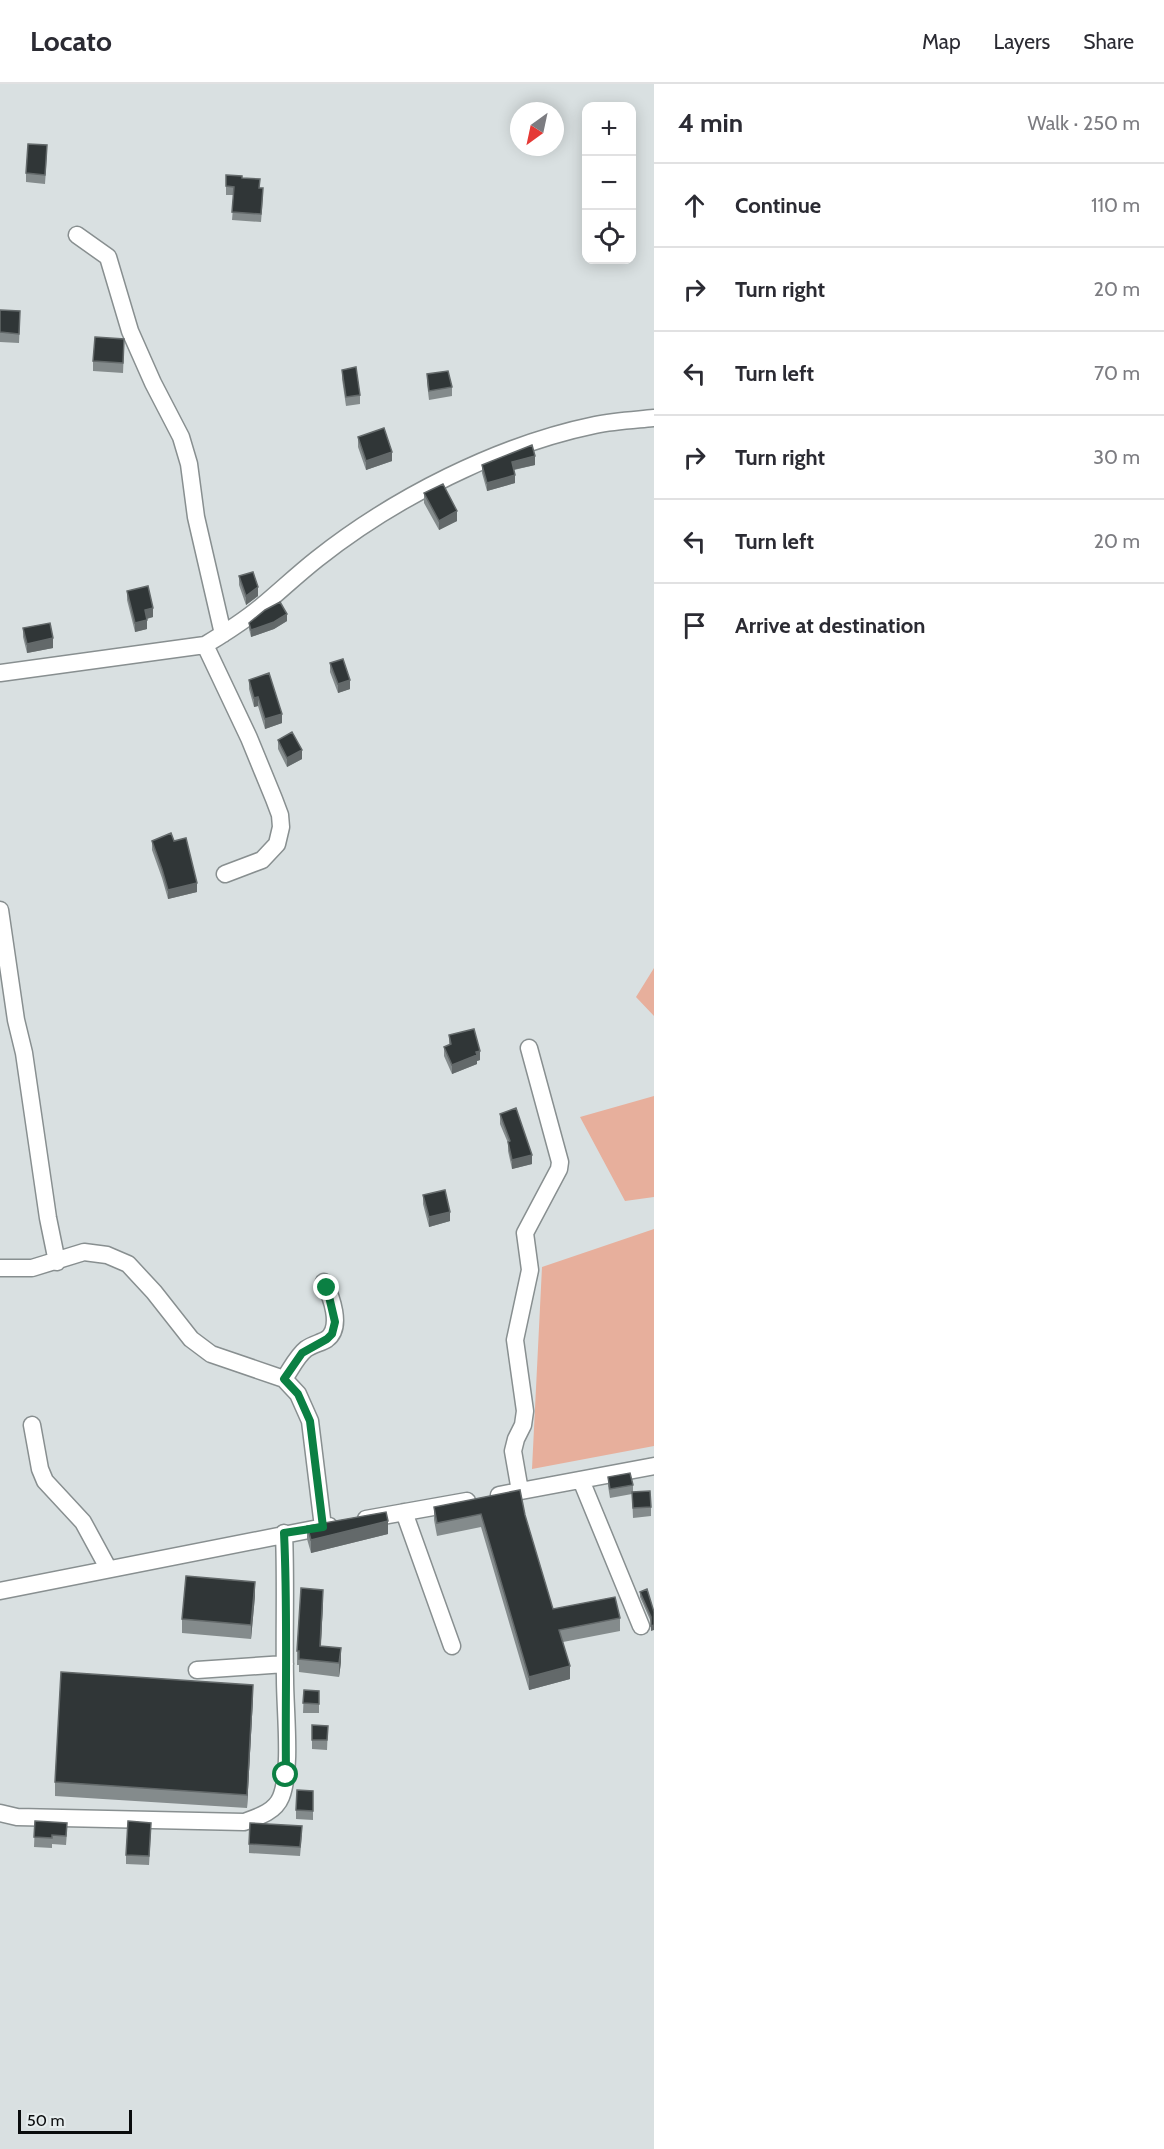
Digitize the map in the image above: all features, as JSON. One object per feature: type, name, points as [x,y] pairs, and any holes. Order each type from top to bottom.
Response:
[{"type":"street","points":[[77,235],[108,257],[130,331],[153,383],[181,437],[189,464],[196,517],[223,634]]},
{"type":"street","points":[[0,673],[205,645],[261,607],[316,559],[364,524],[423,491],[527,444],[595,425],[654,418]]},
{"type":"street","points":[[205,645],[280,815],[281,827],[277,844],[262,860],[225,874]]},
{"type":"street","points":[[0,910],[48,1218],[57,1262]]},
{"type":"street","points":[[520,1491],[513,1451],[516,1439],[524,1425],[525,1411],[515,1340],[530,1270],[525,1233],[560,1162],[529,1048]]},
{"type":"street","points":[[0,1268],[32,1268],[84,1252],[107,1255],[128,1264],[154,1292],[191,1339],[205,1349],[230,1362],[255,1367],[284,1379],[298,1394],[310,1421],[323,1527]]},
{"type":"street","points":[[284,1379],[302,1353],[327,1339],[335,1328],[334,1312],[324,1282]]},
{"type":"street","points":[[32,1425],[40,1469],[45,1480],[83,1522],[108,1568]]},
{"type":"street","points":[[0,1591],[284,1533],[654,1466]]},
{"type":"street","points":[[581,1480],[641,1626]]},
{"type":"street","points":[[404,1512],[453,1646]]},
{"type":"street","points":[[0,1813],[17,1817],[244,1822],[269,1812],[280,1800],[286,1775],[284,1533]]},
{"type":"street","points":[[197,1670],[285,1664]]},
{"type":"shaded area","points":[[654,968],[654,1016],[636,997]]},
{"type":"shaded area","points":[[654,1096],[654,1197],[625,1201],[580,1117]]},
{"type":"shaded area","points":[[654,1229],[654,1446],[532,1469],[542,1267]]},
{"type":"building","points":[[28,144],[47,145],[45,175],[26,173]]},
{"type":"building","points":[[226,175],[260,179],[259,188],[263,188],[261,214],[232,212],[234,187],[226,186]]},
{"type":"building","points":[[0,310],[20,311],[19,334],[0,332]]},
{"type":"building","points":[[95,337],[124,339],[123,363],[93,361]]},
{"type":"building","points":[[356,367],[360,395],[346,397],[342,370]]},
{"type":"building","points":[[448,371],[452,387],[429,391],[427,374]]},
{"type":"building","points":[[384,428],[392,452],[366,461],[358,437]]},
{"type":"building","points":[[532,445],[535,456],[512,462],[515,475],[487,483],[482,465]]},
{"type":"building","points":[[443,484],[457,511],[439,521],[424,493]]},
{"type":"building","points":[[253,572],[258,587],[246,596],[239,576]]},
{"type":"building","points":[[148,586],[153,608],[145,610],[147,620],[135,623],[127,591]]},
{"type":"building","points":[[280,602],[287,614],[274,622],[251,630],[249,623]]},
{"type":"building","points":[[50,623],[53,638],[27,644],[23,628]]},
{"type":"building","points":[[343,659],[350,680],[338,684],[330,663]]},
{"type":"building","points":[[269,673],[282,714],[265,719],[258,697],[254,698],[249,680]]},
{"type":"building","points":[[292,732],[302,750],[287,758],[278,740]]},
{"type":"building","points":[[171,833],[174,841],[186,838],[197,883],[168,890],[152,841]]},
{"type":"building","points":[[474,1029],[480,1051],[476,1052],[477,1055],[452,1065],[444,1047],[451,1044],[449,1035]]},
{"type":"building","points":[[516,1108],[532,1155],[512,1160],[508,1142],[510,1141],[500,1114]]},
{"type":"building","points":[[445,1190],[450,1212],[429,1217],[423,1195]]},
{"type":"building","points":[[630,1473],[633,1485],[610,1489],[608,1477]]},
{"type":"building","points":[[520,1490],[525,1515],[553,1609],[615,1597],[620,1618],[559,1630],[570,1666],[529,1677],[481,1514],[437,1523],[434,1507]]},
{"type":"building","points":[[650,1491],[651,1507],[633,1508],[632,1492]]},
{"type":"building","points":[[386,1512],[388,1521],[311,1540],[307,1526]]},
{"type":"building","points":[[186,1576],[255,1582],[251,1625],[182,1619]]},
{"type":"building","points":[[301,1588],[323,1590],[320,1646],[341,1648],[339,1663],[299,1659],[299,1651],[297,1651]]},
{"type":"building","points":[[647,1589],[654,1612],[654,1625],[651,1626],[651,1617],[640,1592]]},
{"type":"building","points":[[61,1672],[253,1685],[247,1795],[55,1782]]},
{"type":"building","points":[[304,1690],[319,1691],[319,1704],[303,1703]]},
{"type":"building","points":[[312,1725],[328,1726],[327,1740],[312,1740]]},
{"type":"building","points":[[297,1790],[313,1791],[313,1811],[296,1810]]},
{"type":"building","points":[[35,1821],[67,1823],[66,1836],[34,1837]]},
{"type":"building","points":[[128,1821],[151,1823],[149,1856],[126,1855]]},
{"type":"building","points":[[250,1823],[302,1826],[300,1847],[249,1844]]},
{"type":"route","points":[[286,1775],[284,1533],[323,1527],[310,1421],[298,1394],[284,1379],[302,1353],[327,1339],[335,1328],[334,1312],[327,1288]]}]
